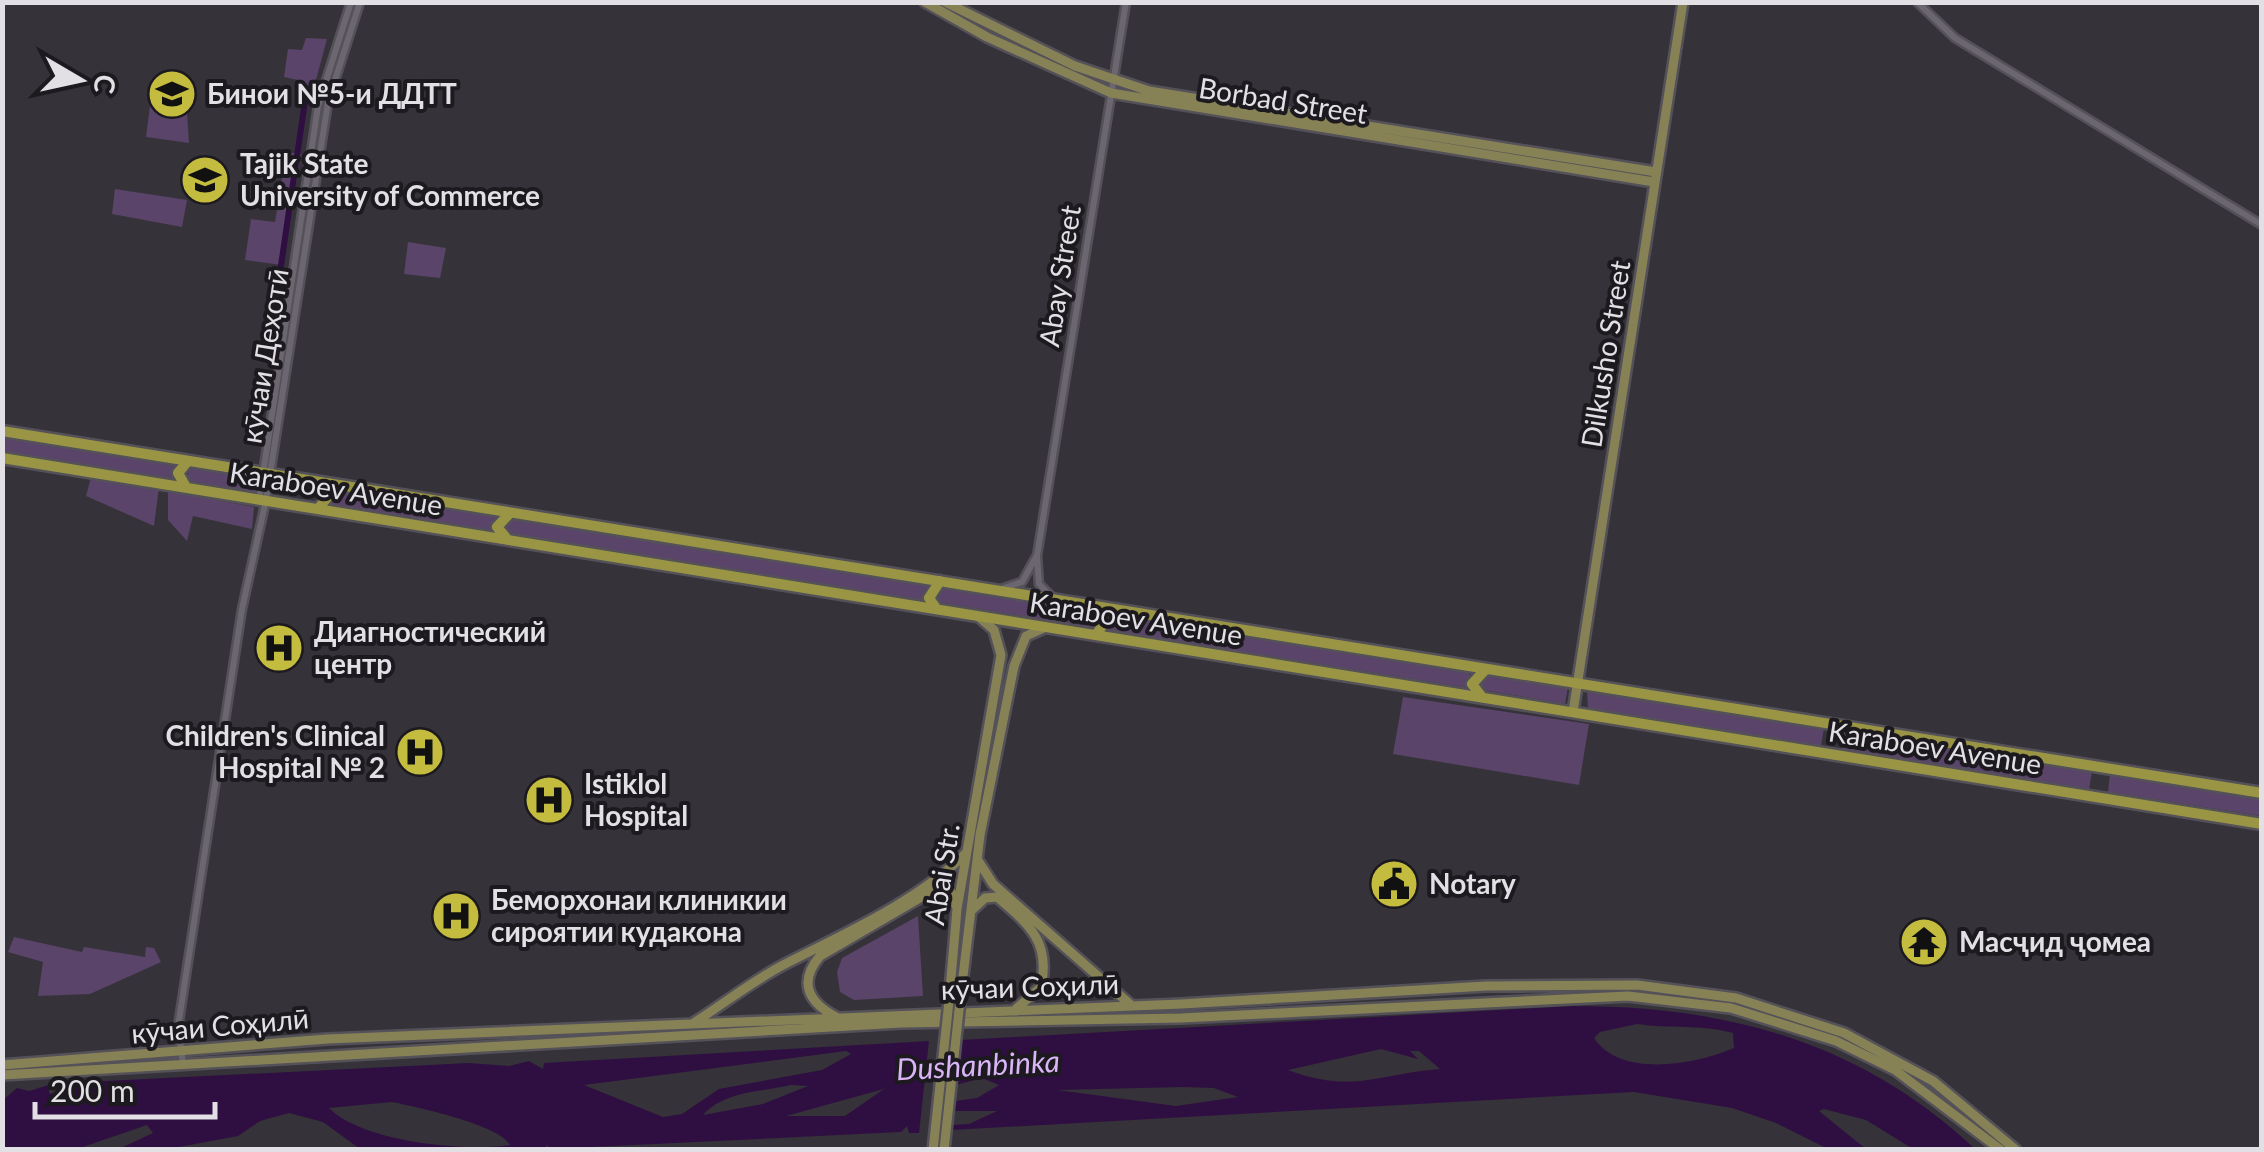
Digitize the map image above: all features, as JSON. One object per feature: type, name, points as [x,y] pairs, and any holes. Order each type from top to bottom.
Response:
[{"type":"highway","name":"Karaboev Avenue","points":[[2,432],[2262,793]]},
{"type":"highway","name":"Karaboev Avenue","points":[[2,458],[2262,824]]},
{"type":"highway","points":[[187,488],[178,474],[188,461]]},
{"type":"highway","points":[[319,482],[329,496],[319,508]]},
{"type":"highway","points":[[508,540],[497,527],[510,513]]},
{"type":"highway","points":[[938,610],[929,598],[940,582]]},
{"type":"highway","points":[[1096,635],[1106,620],[1099,607]]},
{"type":"highway","points":[[1483,698],[1472,684],[1487,669]]},
{"type":"main road","name":"Borbad Street","points":[[925,2],[986,37],[1112,87],[1655,177]]},
{"type":"main road","name":"Borbad Street","points":[[945,2],[1112,87]]},
{"type":"main road","name":"Dilkusho Street","points":[[1573,712],[1683,2]]},
{"type":"main road","name":"Abai Str.","points":[[933,1150],[970,913],[973,854],[1001,655],[994,630],[977,616]]},
{"type":"main road","name":"Abai Str.","points":[[944,1150],[958,910],[1019,646],[1026,636],[1048,627]]},
{"type":"main road","points":[[691,1025],[973,854],[993,884],[1132,1006]]},
{"type":"main road","points":[[838,1018],[818,1007],[809,994],[810,968],[820,956],[935,888],[951,892],[958,910]]},
{"type":"main road","points":[[970,913],[985,898],[998,896],[1038,935],[1045,955],[1041,987],[1015,1010]]},
{"type":"main road","name":"кӯчаи Соҳилӣ","points":[[2,1066],[181,1058],[302,1040],[1132,1006],[1358,992],[1638,985],[1736,998],[1811,1020],[1902,1061],[1972,1108],[2016,1150]]},
{"type":"main road","points":[[1358,992],[1353,997],[1359,1007]]},
{"type":"main road","points":[[1325,995],[1326,1010]]},
{"type":"main road","points":[[2,1075],[181,1058],[304,1056],[901,1022],[1181,1018],[1628,996],[1731,1008],[1791,1024],[1895,1070],[2001,1150]]},
{"type":"main road","points":[[302,1040],[304,1056]]},
{"type":"street","name":"кӯчаи Деҳотӣ","points":[[181,1058],[179,1016],[262,502],[318,106],[350,2]]},
{"type":"street","name":"кӯчаи Деҳотӣ","points":[[266,474],[328,102],[360,2]]},
{"type":"street","name":"Abay Street","points":[[1036,556],[1126,2]]},
{"type":"street","points":[[1917,2],[1955,38],[2262,225]]},
{"type":"street","points":[[996,590],[1022,582],[1036,556]]},
{"type":"street","points":[[1036,556],[1039,584],[1056,600]]},
{"type":"shaded area","points":[[306,38],[327,39],[313,91],[301,90],[302,81],[284,77],[288,49],[302,50]]},
{"type":"shaded area","points":[[150,106],[187,113],[189,143],[146,137]]},
{"type":"shaded area","points":[[286,152],[301,154],[282,265],[245,260],[251,219],[275,222]]},
{"type":"shaded area","points":[[115,189],[187,200],[182,227],[112,214]]},
{"type":"shaded area","points":[[408,242],[446,248],[440,278],[404,274]]},
{"type":"shaded area","points":[[2,437],[177,465],[174,480],[3,453]]},
{"type":"shaded area","points":[[189,467],[257,477],[255,493],[187,482]]},
{"type":"shaded area","points":[[91,477],[159,487],[154,526],[86,496]]},
{"type":"shaded area","points":[[331,489],[496,516],[494,532],[329,505]]},
{"type":"shaded area","points":[[168,491],[254,507],[252,529],[193,516],[187,541],[168,520]]},
{"type":"shaded area","points":[[511,518],[929,585],[926,601],[510,534],[503,524]]},
{"type":"shaded area","points":[[941,587],[1097,612],[1100,622],[1096,628],[937,602],[935,593]]},
{"type":"shaded area","points":[[1109,614],[1470,673],[1468,688],[1107,630]]},
{"type":"shaded area","points":[[1484,674],[1568,687],[1565,704],[1483,690],[1479,682]]},
{"type":"shaded area","points":[[1587,691],[1824,728],[1821,746],[1588,709]]},
{"type":"shaded area","points":[[1403,697],[1589,724],[1579,785],[1393,754]]},
{"type":"shaded area","points":[[1844,732],[2092,771],[2089,790],[1842,751]]},
{"type":"shaded area","points":[[2110,773],[2261,797],[2261,816],[2108,792]]},
{"type":"shaded area","points":[[918,916],[923,996],[854,1000],[840,992],[837,972],[842,958]]},
{"type":"shaded area","points":[[14,937],[82,952],[84,947],[145,957],[146,947],[154,948],[161,962],[90,994],[38,996],[43,962],[8,952]]},
{"type":"water","name":"Dushanbinka","points":[[1573,1006],[1685,1013],[1789,1037],[1838,1057],[1931,1112],[1975,1149],[1913,1149],[1866,1120],[1824,1109],[1819,1111],[1866,1149],[1828,1149],[1776,1123],[1732,1108],[1634,1092],[951,1130],[952,1125],[969,1124],[997,1111],[954,1111],[955,1101],[977,1098],[999,1085],[982,1078],[956,1085],[961,1040]],"holes":[[[1637,1024],[1733,1033],[1734,1048],[1681,1063],[1640,1063],[1606,1051],[1594,1038],[1600,1032]],[[1381,1049],[1418,1059],[1410,1051],[1419,1051],[1440,1069],[1348,1082],[1288,1070]],[[1214,1088],[1238,1097],[1176,1106],[1057,1090]]]},
{"type":"water","points":[[929,1041],[919,1133],[909,1133],[907,1126],[901,1132],[550,1149],[547,1145],[545,1149],[360,1149],[323,1122],[289,1113],[260,1121],[238,1136],[168,1149],[119,1149],[153,1133],[147,1125],[80,1148],[86,1149],[3,1149],[3,1100],[17,1088],[29,1091],[49,1085],[49,1093],[54,1094],[66,1085],[85,1082],[469,1063],[509,1066],[529,1061],[543,1069],[544,1063]],"holes":[[[846,1051],[851,1054],[822,1070],[719,1089],[682,1114],[663,1117],[584,1085]],[[808,1086],[763,1104],[703,1115],[722,1101],[756,1091]],[[884,1089],[845,1116],[786,1116]],[[392,1102],[475,1124],[510,1145],[467,1147],[415,1142],[365,1129],[329,1108]]]},
{"type":"waterway","points":[[271,334],[305,101]]},
{"type":"place","name":"Бинои №5-и ДДТТ","points":[[172,94]]},
{"type":"place","name":"Tajik State University of Commerce","points":[[205,180]]},
{"type":"place","name":"Диагностический центр","points":[[279,648]]},
{"type":"place","name":"Children's Clinical Hospital № 2","points":[[420,752]]},
{"type":"place","name":"Istiklol Hospital","points":[[549,800]]},
{"type":"place","name":"Notary","points":[[1394,884]]},
{"type":"place","name":"Беморхонаи клиникии сироятии кудакона","points":[[456,916]]},
{"type":"place","name":"Масҷид ҷомеа","points":[[1924,942]]}]
